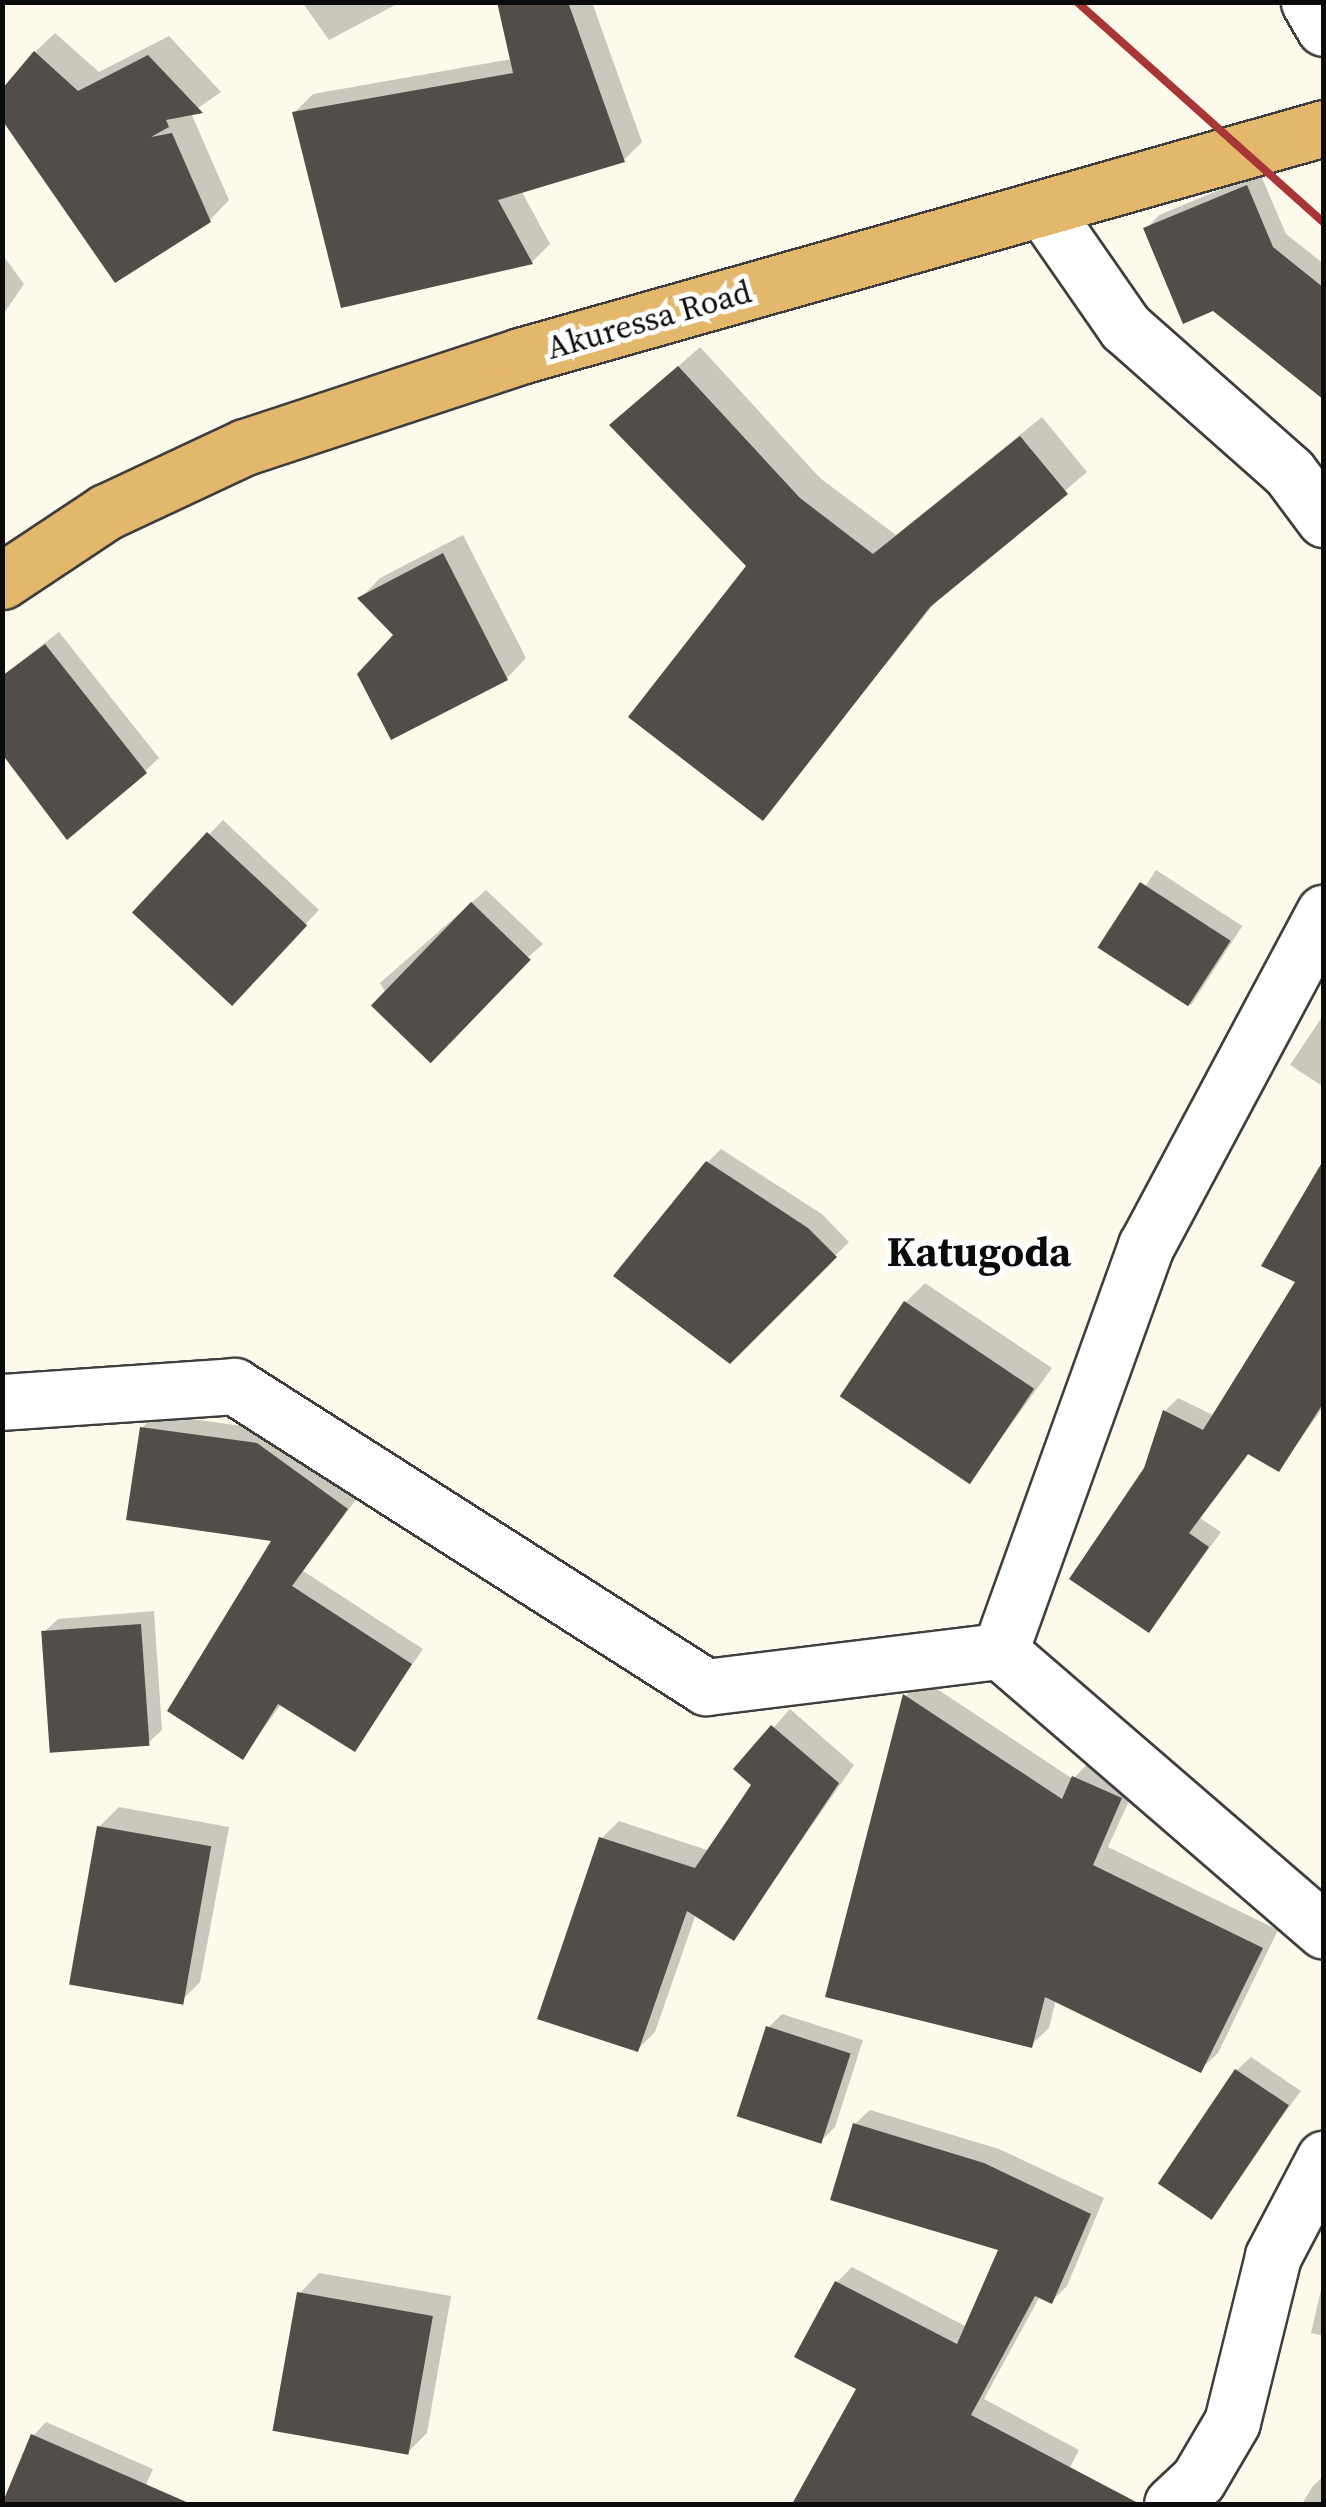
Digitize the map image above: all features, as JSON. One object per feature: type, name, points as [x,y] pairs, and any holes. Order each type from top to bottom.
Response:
[{"type":"highway","name":"Akuressa Road","points":[[2,581],[106,512],[245,447],[520,356],[1324,128]]},
{"type":"street","points":[[1309,2],[1324,28]]},
{"type":"street","points":[[1043,209],[1125,327],[1289,472],[1324,519]]},
{"type":"street","points":[[1000,1652],[1146,1246],[1324,913]]},
{"type":"street","points":[[2,1402],[234,1386],[706,1688],[1000,1652],[1324,1931]]},
{"type":"street","points":[[1172,2504],[1198,2480],[1232,2422],[1273,2256],[1324,2159]]},
{"type":"building","points":[[497,2],[568,2],[625,162],[498,200],[533,264],[341,308],[292,112],[513,73]]},
{"type":"building","points":[[34,51],[78,91],[148,55],[203,113],[166,120],[169,127],[151,137],[172,133],[211,222],[115,283],[2,120],[2,89]]},
{"type":"building","points":[[1247,185],[1273,247],[1324,288],[1324,400],[1213,311],[1183,324],[1143,228]]},
{"type":"building","points":[[678,366],[800,498],[873,554],[1020,436],[1068,494],[930,607],[763,821],[628,717],[746,566],[609,425]]},
{"type":"building","points":[[443,553],[508,680],[391,740],[357,674],[393,635],[357,598]]},
{"type":"building","points":[[45,644],[147,773],[67,840],[2,754],[2,676]]},
{"type":"building","points":[[207,832],[307,925],[232,1006],[132,912]]},
{"type":"building","points":[[1140,882],[1231,941],[1188,1006],[1098,947]]},
{"type":"building","points":[[471,902],[531,960],[431,1063],[371,1006]]},
{"type":"building","points":[[1324,1159],[1324,1402],[1279,1472],[1248,1454],[1189,1533],[1209,1547],[1149,1633],[1069,1579],[1144,1468],[1163,1410],[1203,1430],[1295,1282],[1261,1266]]},
{"type":"building","points":[[706,1161],[808,1228],[837,1257],[730,1364],[613,1276]]},
{"type":"building","points":[[904,1301],[1034,1389],[970,1484],[840,1396]]},
{"type":"building","points":[[140,1427],[257,1443],[348,1509],[292,1586],[412,1664],[355,1752],[278,1704],[243,1760],[167,1711],[271,1541],[126,1520]]},
{"type":"building","points":[[141,1624],[150,1746],[50,1753],[41,1631]]},
{"type":"building","points":[[903,1694],[1062,1799],[1072,1776],[1122,1798],[1093,1865],[1263,1948],[1201,2073],[1045,1997],[1032,2048],[825,1997]]},
{"type":"building","points":[[771,1725],[839,1783],[734,1941],[687,1911],[638,2052],[537,2019],[599,1837],[695,1868],[751,1785],[733,1769]]},
{"type":"building","points":[[97,1826],[211,1846],[183,2005],[69,1985]]},
{"type":"building","points":[[766,2026],[851,2054],[821,2144],[737,2116]]},
{"type":"building","points":[[1235,2069],[1289,2105],[1212,2220],[1158,2183]]},
{"type":"building","points":[[853,2123],[984,2163],[1091,2214],[1052,2304],[1035,2296],[971,2415],[1140,2504],[792,2504],[856,2389],[794,2357],[835,2281],[957,2344],[998,2250],[830,2200]]},
{"type":"building","points":[[297,2292],[433,2316],[408,2455],[273,2431]]},
{"type":"building","points":[[31,2434],[191,2504],[2,2504]]},
{"type":"railway","points":[[1077,2],[1324,223]]},
{"type":"district","name":"Katugoda","points":[[979,1251]]}]
